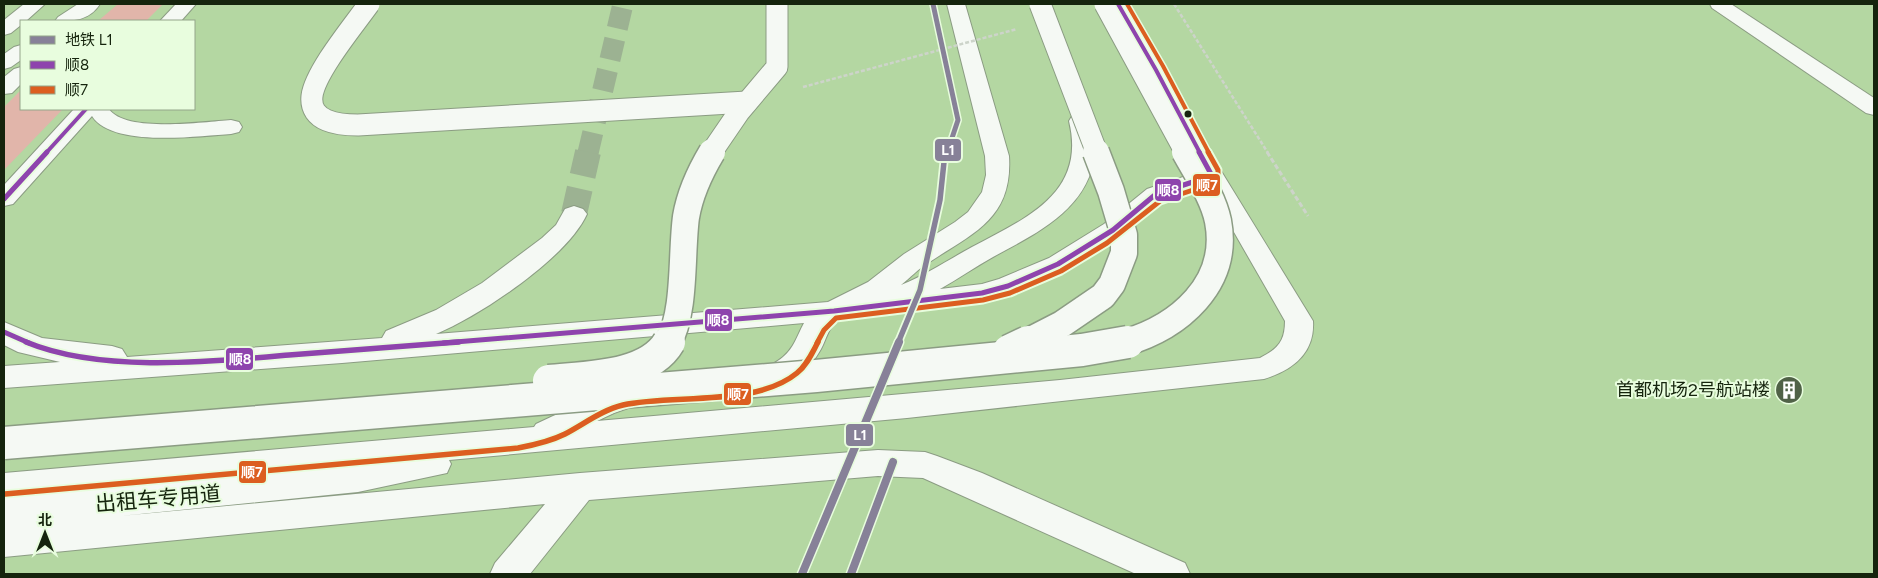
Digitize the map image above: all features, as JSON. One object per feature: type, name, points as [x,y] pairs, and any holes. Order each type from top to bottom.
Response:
[{"type":"street","points":[[4,30],[36,4]]},
{"type":"street","points":[[67,20],[91,4]]},
{"type":"street","points":[[83,20],[96,4]]},
{"type":"street","points":[[171,20],[187,4]]},
{"type":"street","points":[[369,4],[323,73],[312,96],[314,108],[318,116],[329,122],[348,125],[371,124],[747,102]]},
{"type":"street","points":[[341,418],[446,400],[514,385],[615,373],[650,361],[663,350],[671,337],[679,300],[687,212],[692,194],[704,164],[747,102],[777,67],[777,4]]},
{"type":"street","points":[[517,441],[540,436],[563,427],[598,405],[620,399],[734,386],[764,381],[786,372],[798,362],[811,342],[815,327],[820,320],[880,288],[918,256],[956,235],[978,216],[993,197],[999,178],[997,156],[956,4]]},
{"type":"street","points":[[4,443],[341,418],[979,361],[1105,346],[1150,334],[1174,321],[1191,306],[1206,287],[1219,258],[1222,240],[1216,210],[1105,4]]},
{"type":"street","points":[[4,487],[1060,391],[1240,372],[1276,364],[1291,352],[1296,345],[1299,337],[1299,320],[1118,4]]},
{"type":"street","points":[[1719,4],[1874,108]]},
{"type":"street","points":[[834,311],[913,292],[1031,226],[1055,209],[1067,197],[1082,166],[1085,152],[1084,135],[1042,9]]},
{"type":"street","points":[[979,361],[995,357],[1035,339],[1091,305],[1112,284],[1123,259],[1125,240],[1121,222],[1042,9]]},
{"type":"street","points":[[4,63],[20,52]]},
{"type":"street","points":[[4,88],[20,74]]},
{"type":"street","points":[[4,199],[85,110]]},
{"type":"street","points":[[98,110],[106,121],[124,127],[146,130],[231,127]]},
{"type":"street","points":[[4,377],[218,362],[834,311],[975,294],[1008,286],[1058,264],[1103,238],[1156,194],[1208,177],[1212,171]]},
{"type":"street","points":[[342,352],[407,334],[432,325],[460,311],[551,245],[568,226],[574,214]]},
{"type":"street","points":[[4,332],[13,339],[42,348],[69,352],[166,361],[218,362]]},
{"type":"street","name":"出租车专用道","points":[[4,512],[358,479],[434,464],[517,441]]},
{"type":"street","points":[[4,542],[580,487],[878,463],[925,465],[970,483],[1172,574]]},
{"type":"street","points":[[508,574],[580,487]]},
{"type":"path","points":[[1174,4],[1308,216]]},
{"type":"path","points":[[747,102],[1042,9]]},
{"type":"shaded area","points":[[4,4],[1874,4],[1874,574],[4,574]]},
{"type":"shaded area","points":[[118,4],[163,4],[147,20],[99,20]]},
{"type":"shaded area","points":[[20,91],[20,110],[62,110],[4,170],[4,107]]},
{"type":"tunnel","points":[[588,153],[623,4]]},
{"type":"tunnel","points":[[574,214],[588,152]]},
{"type":"metro line","name":"L1","points":[[802,574],[920,290],[940,200],[944,162],[958,120],[933,4]]},
{"type":"metro line","name":"L1","points":[[851,574],[893,462]]},
{"type":"transit line","name":"顺8","points":[[4,332],[29,343],[81,356],[164,362],[219,361],[834,311],[982,293],[1008,286],[1058,264],[1113,230],[1156,194],[1205,178],[1211,174],[1156,70],[1118,4]]},
{"type":"transit line","name":"顺7","points":[[5,494],[524,447],[560,436],[615,407],[644,402],[728,396],[768,387],[788,379],[804,365],[824,330],[836,318],[983,300],[1010,293],[1061,271],[1107,243],[1160,201],[1208,185],[1218,177],[1218,170],[1163,66],[1127,4]]},
{"type":"transit line","name":"顺8","points":[[4,199],[85,110]]},
{"type":"place","name":"首都机场2号航站楼","points":[[1789,390]]}]
